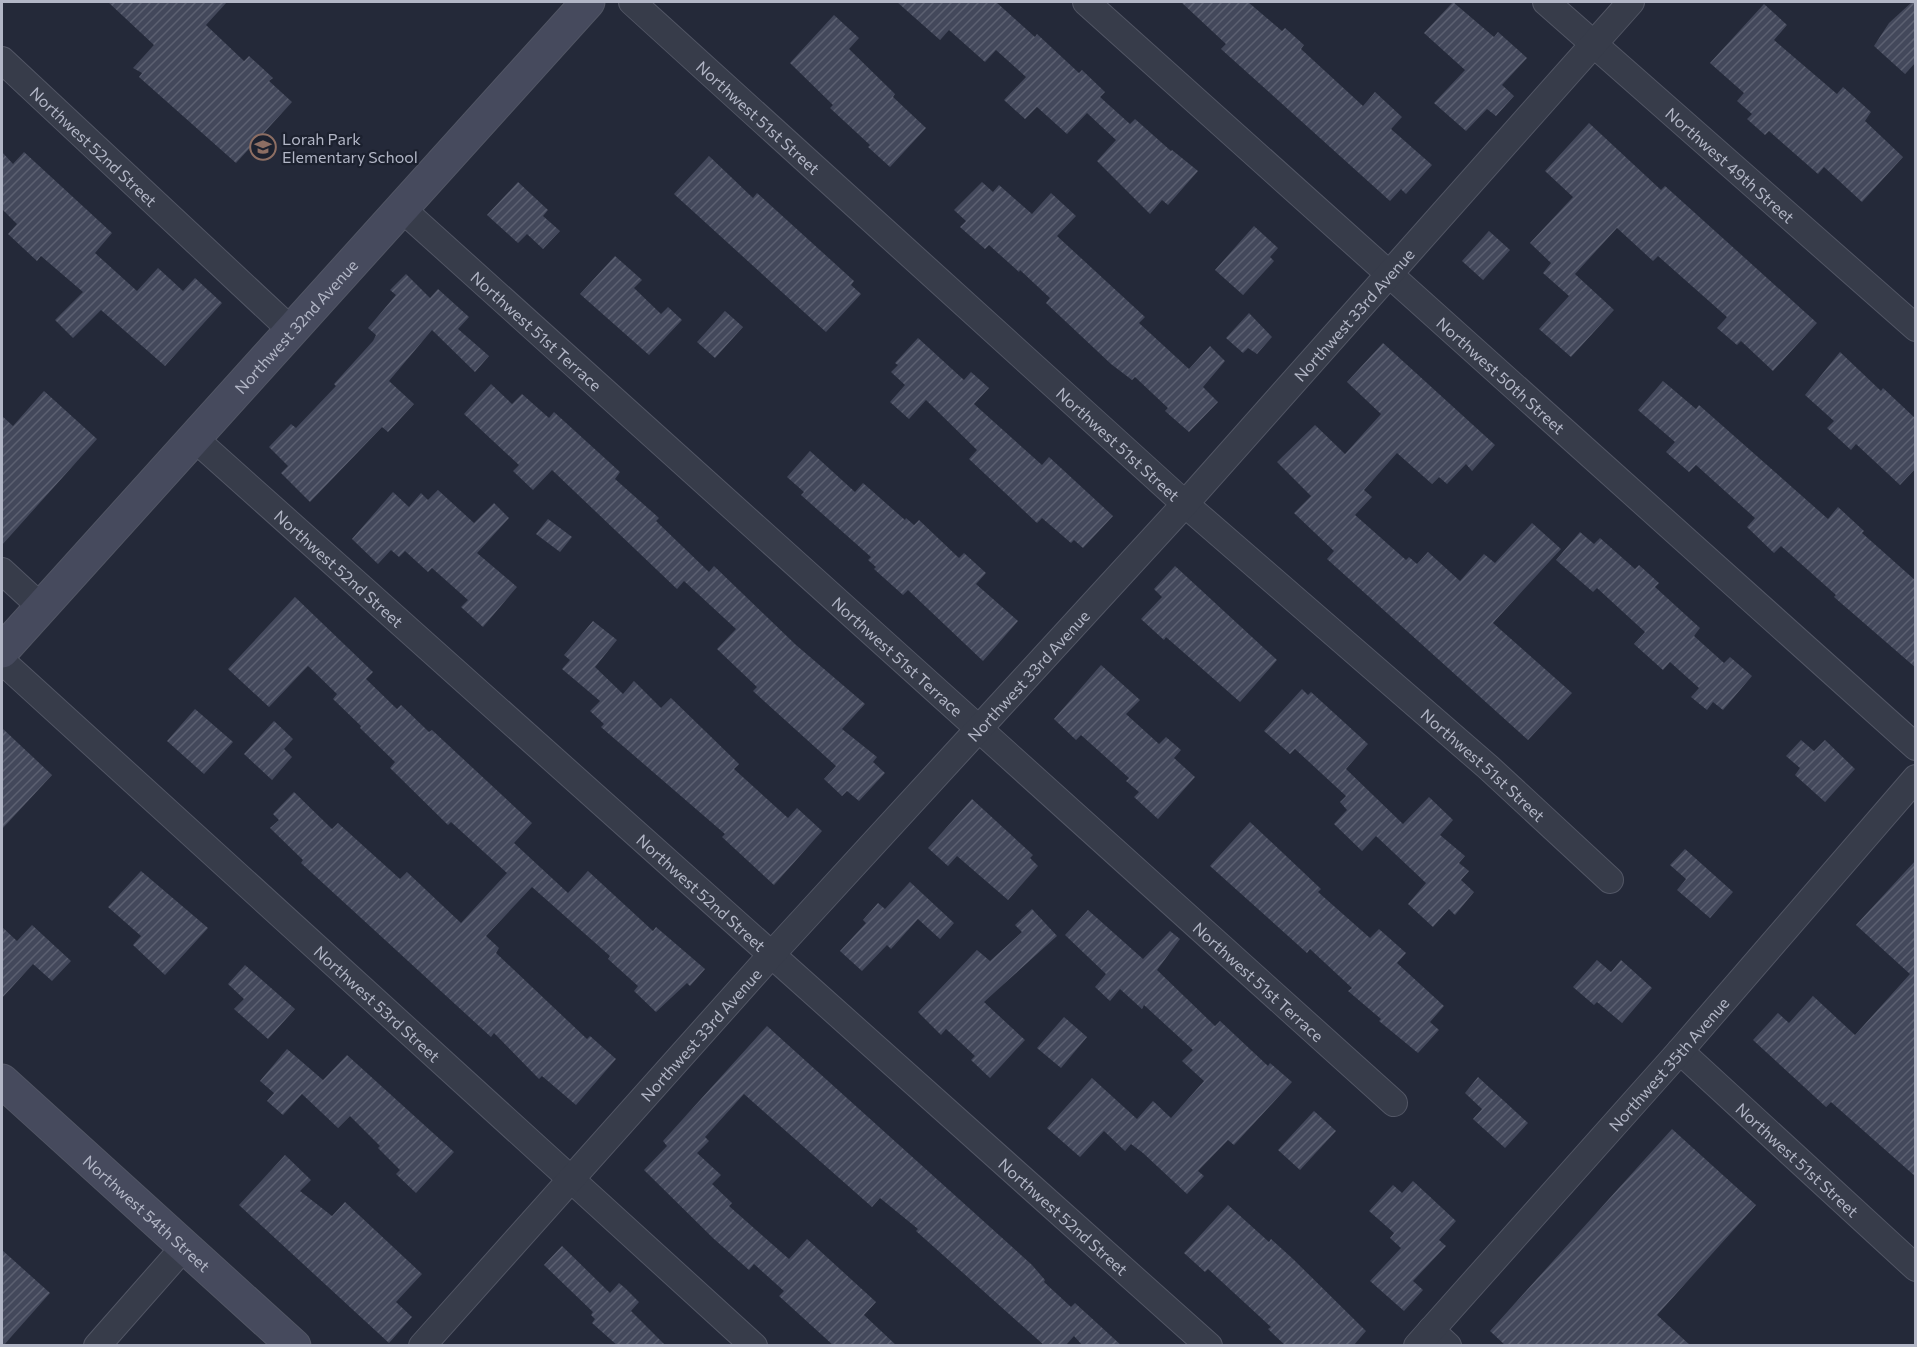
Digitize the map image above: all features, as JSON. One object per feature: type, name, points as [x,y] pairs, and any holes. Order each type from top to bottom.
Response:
[{"type":"main road","name":"Northwest 32nd Avenue","points":[[2,651],[588,2]]},
{"type":"main road","name":"Northwest 54th Street","points":[[2,1081],[294,1346]]},
{"type":"street","name":"Northwest 51st Street","points":[[632,2],[1185,504],[1488,767],[1610,880]]},
{"type":"street","name":"Northwest 50th Street","points":[[1086,2],[1916,747]]},
{"type":"street","name":"Northwest 49th Street","points":[[1546,2],[1916,328]]},
{"type":"street","name":"Northwest 33rd Avenue","points":[[422,1346],[571,1182],[773,953],[1185,504],[1631,2]]},
{"type":"street","name":"Northwest 52nd Street","points":[[2,60],[291,330]]},
{"type":"street","name":"Northwest 51st Terrace","points":[[401,208],[1394,1103]]},
{"type":"street","name":"Northwest 52nd Street","points":[[194,438],[773,953],[1209,1346]]},
{"type":"street","points":[[2,571],[41,607]]},
{"type":"street","name":"Northwest 53rd Street","points":[[2,662],[571,1182],[754,1346]]},
{"type":"street","name":"Northwest 35th Avenue","points":[[1432,1340],[1916,778]]},
{"type":"street","name":"Northwest 51st Street","points":[[1680,1051],[1916,1268]]},
{"type":"street","points":[[97,1346],[185,1246]]},
{"type":"building","points":[[108,2],[227,2],[206,25],[244,61],[249,56],[273,78],[269,81],[292,102],[236,163],[139,77],[142,73],[133,68],[154,45]]},
{"type":"building","points":[[897,2],[996,2],[1035,37],[1037,34],[1079,73],[1082,70],[1105,92],[1100,97],[1130,124],[1135,119],[1198,171],[1168,205],[1162,200],[1150,214],[1097,161],[1116,140],[1087,113],[1067,134],[1037,107],[1025,119],[1004,100],[1026,77],[996,50],[985,62],[949,30],[940,40]]},
{"type":"building","points":[[1181,2],[1248,2],[1282,31],[1285,28],[1304,45],[1301,49],[1363,106],[1375,92],[1402,117],[1391,129],[1432,165],[1406,194],[1401,189],[1390,201],[1221,49],[1226,44]]},
{"type":"building","points":[[1453,2],[1494,37],[1498,32],[1527,58],[1502,85],[1514,96],[1496,116],[1487,109],[1466,131],[1434,103],[1465,70],[1424,33]]},
{"type":"building","points":[[1912,2],[1916,2],[1916,62],[1905,74],[1874,46],[1889,23]]},
{"type":"building","points":[[1764,4],[1787,25],[1774,40],[1837,94],[1843,87],[1871,112],[1865,121],[1903,157],[1862,202],[1824,167],[1818,174],[1769,131],[1765,135],[1747,119],[1752,114],[1737,101],[1744,93],[1710,63]]},
{"type":"building","points":[[834,15],[859,38],[849,49],[895,94],[893,97],[926,128],[890,167],[830,108],[833,105],[790,63]]},
{"type":"building","points":[[1589,123],[1661,190],[1665,186],[1817,323],[1773,371],[1741,341],[1737,345],[1717,328],[1727,317],[1658,256],[1653,261],[1617,228],[1575,274],[1614,310],[1571,357],[1539,329],[1569,296],[1543,273],[1551,263],[1530,243],[1573,197],[1545,171]]},
{"type":"building","points":[[2,152],[13,164],[24,152],[112,233],[95,253],[137,291],[158,268],[183,291],[195,278],[222,303],[165,366],[101,310],[73,338],[55,320],[83,292],[41,256],[37,261],[8,234],[17,224],[2,209]]},
{"type":"building","points":[[709,156],[753,198],[757,193],[854,281],[851,285],[861,294],[826,332],[674,194]]},
{"type":"building","points":[[518,182],[548,210],[543,216],[560,231],[543,249],[527,234],[518,243],[487,215]]},
{"type":"building","points":[[982,182],[993,192],[999,185],[1032,214],[1051,193],[1076,216],[1057,236],[1145,317],[1139,323],[1189,369],[1210,346],[1225,361],[1203,387],[1218,402],[1189,432],[1165,411],[1168,408],[1135,377],[1132,380],[1111,364],[1046,303],[1050,298],[1020,270],[1019,272],[989,245],[985,249],[960,227],[966,221],[954,210]]},
{"type":"building","points":[[1254,226],[1278,248],[1270,257],[1274,261],[1243,295],[1215,270]]},
{"type":"building","points":[[1489,231],[1510,250],[1483,280],[1462,261]]},
{"type":"building","points":[[615,256],[642,280],[634,288],[661,314],[668,307],[682,320],[649,355],[580,294]]},
{"type":"building","points":[[406,274],[430,298],[438,289],[469,317],[458,329],[489,356],[475,372],[432,330],[389,381],[414,404],[388,432],[382,427],[310,502],[281,473],[288,466],[269,447],[291,424],[296,428],[336,386],[334,384],[373,341],[376,335],[368,328],[396,295],[390,290]]},
{"type":"building","points":[[725,311],[743,327],[715,358],[697,342]]},
{"type":"building","points":[[1249,313],[1272,337],[1257,354],[1248,348],[1243,353],[1226,338]]},
{"type":"building","points":[[918,338],[964,380],[971,372],[989,388],[974,404],[1042,465],[1049,457],[1113,516],[1083,548],[1074,540],[1071,543],[1042,518],[1037,523],[969,459],[977,450],[926,400],[909,419],[890,402],[905,385],[891,372],[898,365],[895,363]]},
{"type":"building","points":[[1383,343],[1495,445],[1472,471],[1466,464],[1447,484],[1439,477],[1432,484],[1397,453],[1364,490],[1372,497],[1355,515],[1406,560],[1409,557],[1417,564],[1428,552],[1460,581],[1484,554],[1495,563],[1532,523],[1561,549],[1493,623],[1572,693],[1528,740],[1327,559],[1334,551],[1294,513],[1311,496],[1277,462],[1315,425],[1345,454],[1381,414],[1347,382]]},
{"type":"building","points":[[1840,352],[1881,391],[1883,388],[1916,419],[1916,468],[1900,485],[1856,444],[1851,450],[1827,428],[1834,421],[1805,395]]},
{"type":"building","points":[[1663,381],[1696,409],[1699,405],[1828,519],[1838,507],[1864,531],[1862,533],[1916,581],[1916,668],[1834,597],[1836,595],[1781,546],[1774,553],[1747,527],[1755,518],[1696,465],[1689,472],[1666,452],[1675,442],[1638,410]]},
{"type":"building","points":[[491,384],[512,404],[522,394],[549,418],[554,412],[620,472],[615,479],[659,518],[656,521],[709,572],[714,566],[796,645],[865,704],[842,729],[877,757],[873,762],[885,773],[859,801],[847,791],[842,796],[824,779],[836,766],[753,691],[757,687],[717,649],[736,629],[684,581],[677,589],[552,470],[533,490],[513,471],[519,465],[464,414]]},
{"type":"building","points":[[44,391],[97,439],[2,545],[2,416],[13,426]]},
{"type":"building","points":[[810,451],[855,492],[863,483],[905,520],[906,518],[914,525],[919,520],[959,558],[964,553],[986,573],[976,584],[1018,621],[983,661],[908,590],[903,595],[874,569],[876,567],[868,560],[871,557],[801,495],[804,492],[787,477]]},
{"type":"building","points":[[438,490],[474,523],[494,503],[509,518],[477,553],[517,587],[483,627],[461,607],[468,600],[432,568],[428,572],[405,551],[399,557],[391,550],[378,564],[352,539],[393,492],[409,507],[421,493],[428,500]]},
{"type":"building","points":[[548,519],[572,537],[560,552],[536,534]]},
{"type":"building","points":[[1580,532],[1594,544],[1600,538],[1635,569],[1639,565],[1659,583],[1655,587],[1700,628],[1694,636],[1724,663],[1730,657],[1752,676],[1723,710],[1713,702],[1707,710],[1691,697],[1699,688],[1670,662],[1663,670],[1634,644],[1645,632],[1597,588],[1593,592],[1556,560]]},
{"type":"building","points":[[1175,566],[1277,660],[1240,702],[1166,637],[1164,640],[1141,619],[1162,597],[1154,589]]},
{"type":"building","points":[[295,597],[373,672],[366,679],[397,709],[401,705],[429,732],[432,730],[532,823],[514,843],[568,893],[588,871],[653,931],[656,927],[705,969],[690,986],[687,983],[656,1012],[634,991],[638,986],[608,959],[610,956],[532,887],[486,936],[499,948],[496,953],[587,1039],[590,1036],[616,1059],[576,1105],[542,1076],[539,1079],[494,1033],[491,1037],[301,863],[303,860],[270,828],[279,820],[273,814],[294,792],[332,829],[338,823],[400,879],[407,872],[461,923],[507,873],[451,822],[448,825],[390,768],[395,762],[333,699],[337,694],[308,666],[269,707],[228,669]]},
{"type":"building","points":[[593,621],[617,640],[595,667],[623,694],[634,681],[661,708],[671,698],[739,764],[734,769],[788,818],[797,808],[822,831],[774,885],[722,837],[725,834],[601,727],[604,724],[590,711],[600,701],[562,669],[570,660],[564,655]]},
{"type":"building","points":[[1101,665],[1140,700],[1126,714],[1159,744],[1166,737],[1181,750],[1174,758],[1195,777],[1158,819],[1134,797],[1139,792],[1126,781],[1129,778],[1081,735],[1076,740],[1054,719]]},
{"type":"building","points":[[1302,689],[1308,695],[1311,692],[1368,744],[1346,769],[1403,824],[1429,797],[1453,820],[1440,835],[1465,856],[1459,863],[1469,871],[1461,880],[1474,892],[1455,915],[1449,909],[1433,927],[1408,904],[1426,883],[1376,836],[1362,851],[1334,824],[1347,810],[1340,802],[1346,796],[1295,749],[1290,754],[1264,731]]},
{"type":"building","points":[[195,709],[233,742],[204,774],[167,741]]},
{"type":"building","points":[[274,721],[293,739],[284,749],[292,757],[272,780],[244,754]]},
{"type":"building","points":[[2,728],[52,775],[2,829]]},
{"type":"building","points":[[1801,740],[1814,751],[1825,740],[1855,769],[1825,802],[1795,775],[1800,768],[1786,756]]},
{"type":"building","points":[[972,799],[1033,855],[1030,858],[1038,866],[1008,900],[957,856],[948,866],[928,848]]},
{"type":"building","points":[[1250,822],[1321,889],[1318,892],[1370,938],[1379,929],[1406,953],[1397,963],[1444,1006],[1430,1022],[1439,1030],[1418,1053],[1379,1021],[1381,1019],[1348,991],[1352,988],[1310,949],[1307,953],[1210,866]]},
{"type":"building","points":[[1685,849],[1733,892],[1710,918],[1677,890],[1686,879],[1670,865]]},
{"type":"building","points":[[1916,860],[1916,1177],[1831,1102],[1826,1107],[1753,1040],[1778,1013],[1789,1023],[1813,996],[1855,1035],[1910,974],[1856,925]]},
{"type":"building","points":[[141,871],[208,928],[165,975],[133,945],[141,936],[108,907]]},
{"type":"building","points":[[910,882],[954,923],[940,939],[918,919],[891,949],[887,945],[862,971],[840,951],[866,923],[863,920],[878,903],[885,909]]},
{"type":"building","points":[[1032,909],[1057,936],[984,1002],[1025,1040],[990,1078],[971,1060],[975,1056],[946,1029],[941,1035],[918,1012],[977,950],[990,961],[1022,932],[1015,925]]},
{"type":"building","points":[[1088,910],[1143,959],[1170,931],[1180,939],[1157,970],[1215,1026],[1220,1021],[1268,1066],[1270,1063],[1292,1082],[1234,1145],[1228,1140],[1198,1171],[1204,1176],[1187,1194],[1143,1153],[1131,1144],[1125,1151],[1104,1131],[1080,1157],[1047,1128],[1092,1078],[1137,1119],[1153,1101],[1171,1118],[1204,1081],[1182,1061],[1193,1050],[1144,1005],[1142,1009],[1120,989],[1110,1001],[1095,987],[1106,974],[1065,935]]},
{"type":"building","points":[[32,925],[71,961],[52,981],[33,964],[2,998],[2,927],[17,941]]},
{"type":"building","points":[[1597,960],[1611,972],[1621,960],[1652,988],[1622,1023],[1597,1002],[1594,1005],[1573,987]]},
{"type":"building","points":[[245,965],[295,1009],[268,1039],[234,1009],[244,999],[228,984]]},
{"type":"building","points":[[1064,1017],[1087,1037],[1061,1068],[1037,1048]]},
{"type":"building","points":[[767,1026],[1032,1265],[1045,1280],[1044,1282],[1071,1307],[1075,1303],[1122,1346],[1083,1346],[1074,1336],[1065,1346],[1045,1346],[916,1231],[918,1229],[880,1198],[872,1207],[744,1094],[705,1137],[709,1141],[697,1153],[721,1175],[712,1184],[732,1203],[729,1206],[789,1259],[807,1239],[876,1302],[864,1315],[897,1346],[834,1346],[779,1296],[784,1291],[754,1264],[749,1270],[714,1239],[644,1170],[667,1146],[663,1141]]},
{"type":"building","points":[[287,1049],[323,1080],[347,1055],[454,1152],[416,1193],[396,1174],[400,1170],[378,1148],[380,1146],[350,1116],[338,1128],[302,1094],[283,1115],[267,1101],[274,1093],[260,1081]]},
{"type":"building","points":[[1478,1077],[1528,1123],[1505,1148],[1473,1119],[1482,1109],[1465,1093]]},
{"type":"building","points":[[1314,1111],[1336,1131],[1300,1170],[1278,1150]]},
{"type":"building","points":[[1672,1129],[1756,1205],[1657,1315],[1691,1346],[1506,1346],[1490,1331]]},
{"type":"building","points":[[285,1155],[311,1180],[300,1191],[332,1216],[345,1202],[422,1274],[396,1302],[412,1317],[389,1343],[239,1205]]},
{"type":"building","points":[[1413,1181],[1456,1221],[1439,1240],[1446,1246],[1413,1281],[1423,1290],[1404,1311],[1370,1281],[1401,1248],[1390,1238],[1394,1233],[1369,1211],[1393,1185],[1402,1193]]},
{"type":"building","points":[[1228,1205],[1269,1242],[1271,1239],[1293,1259],[1366,1331],[1353,1346],[1286,1346],[1268,1329],[1271,1327],[1208,1269],[1205,1272],[1184,1253]]},
{"type":"building","points":[[562,1246],[610,1293],[619,1283],[625,1288],[639,1302],[631,1311],[666,1346],[618,1346],[592,1323],[595,1319],[591,1315],[593,1312],[544,1265]]},
{"type":"building","points":[[2,1250],[50,1293],[3,1346],[2,1346]]},
{"type":"place","name":"Lorah Park Elementary School","points":[[263,147]]}]
